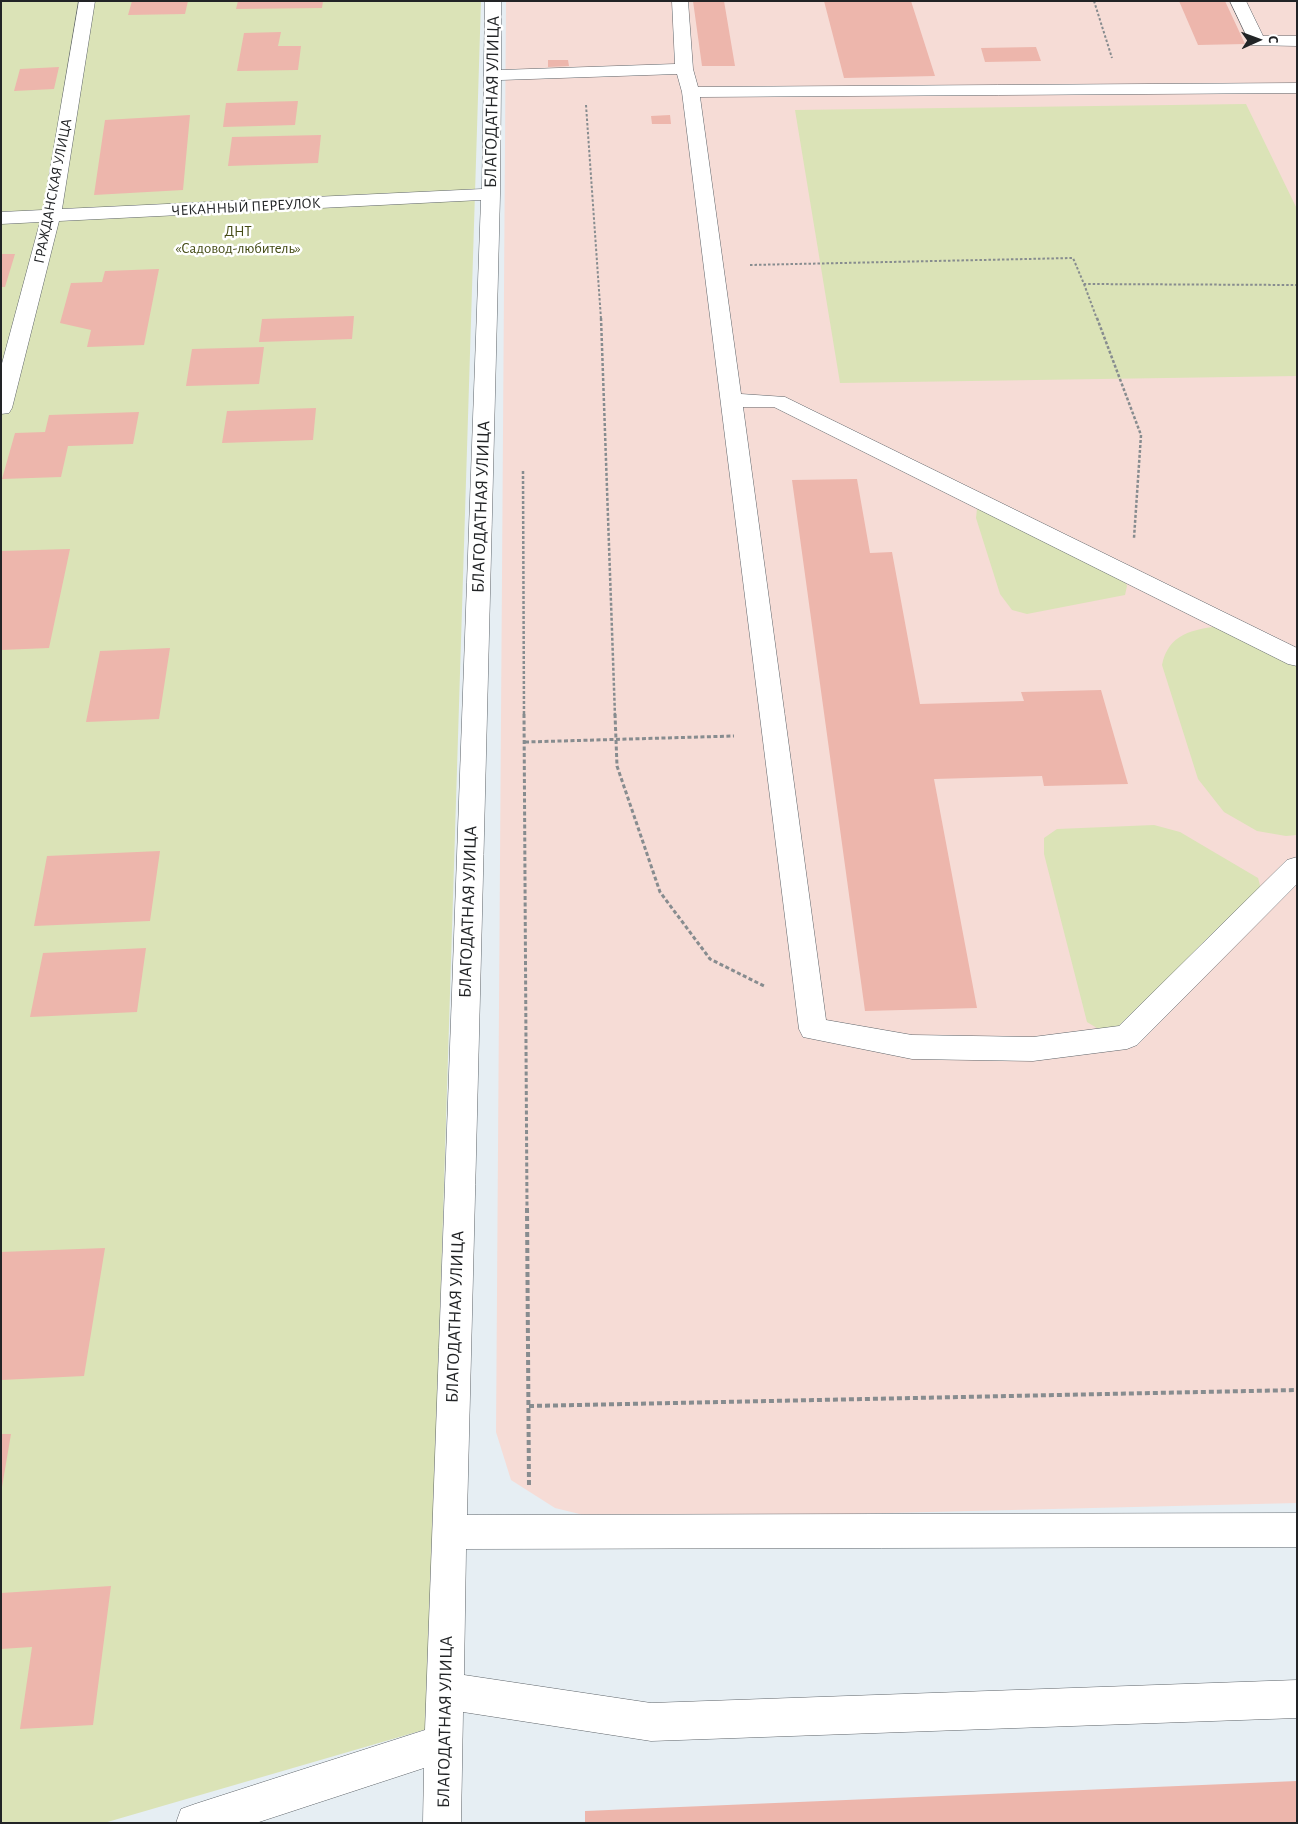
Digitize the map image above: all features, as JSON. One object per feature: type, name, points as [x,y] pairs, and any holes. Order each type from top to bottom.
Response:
[{"type":"street","name":"ГРАЖДАНСКАЯ УЛИЦА","points":[[1,408],[51,217],[87,1]]},
{"type":"street","name":"БЛАГОДАТНАЯ УЛИЦА","points":[[442,1823],[449,1532],[491,194],[494,74],[493,1]]},
{"type":"street","points":[[680,1],[684,69],[691,92],[813,1028],[912,1047],[1033,1049],[1127,1037],[1297,867]]},
{"type":"street","points":[[1238,1],[1257,41],[1297,41]]},
{"type":"street","points":[[494,74],[684,69]]},
{"type":"street","points":[[691,92],[1297,88]]},
{"type":"street","name":"ЧЕКАННЫЙ ПЕРЕУЛОК","points":[[1,218],[491,194]]},
{"type":"street","points":[[732,400],[778,401],[1297,658]]},
{"type":"street","points":[[449,1532],[1297,1530]]},
{"type":"street","points":[[445,1691],[651,1722],[1297,1699]]},
{"type":"street","points":[[195,1823],[444,1743]]},
{"type":"path","points":[[1094,1],[1121,89]]},
{"type":"path","points":[[583,72],[600,303],[617,766],[660,892],[710,959],[764,987],[809,993]]},
{"type":"path","points":[[714,265],[1073,258],[1141,434],[1131,576]]},
{"type":"path","points":[[1084,284],[1297,285]]},
{"type":"path","points":[[523,463],[530,1532]]},
{"type":"path","points":[[525,742],[775,735]]},
{"type":"path","points":[[529,1406],[1297,1390]]},
{"type":"shaded area","points":[[506,1],[1297,1],[1297,1503],[604,1520],[555,1508],[511,1480],[496,1432]]},
{"type":"green space","name":"ДНТ «Садовод-любитель»","points":[[1,1],[481,1],[427,1729],[104,1823],[1,1823]]},
{"type":"green space","points":[[1246,104],[1297,209],[1297,376],[840,383],[795,110]]},
{"type":"green space","points":[[993,508],[1122,573],[1127,586],[1125,595],[1027,614],[1012,610],[1000,594],[976,518],[977,509]]},
{"type":"green space","points":[[1221,626],[1297,658],[1297,835],[1286,836],[1257,831],[1224,812],[1198,779],[1162,665],[1170,646],[1183,635],[1192,631]]},
{"type":"green space","points":[[1154,825],[1180,832],[1258,878],[1263,896],[1127,1035],[1105,1033],[1087,1022],[1044,854],[1044,838],[1057,829]]},
{"type":"building","points":[[132,1],[188,1],[185,14],[128,15]]},
{"type":"building","points":[[238,1],[323,1],[322,8],[236,9]]},
{"type":"building","points":[[693,1],[724,1],[735,66],[702,66]]},
{"type":"building","points":[[824,1],[911,1],[935,76],[844,78]]},
{"type":"building","points":[[1179,1],[1225,1],[1245,44],[1198,45]]},
{"type":"building","points":[[281,32],[278,46],[301,46],[298,70],[237,71],[244,33]]},
{"type":"building","points":[[1036,47],[1041,61],[985,62],[981,48]]},
{"type":"building","points":[[548,60],[568,60],[569,66],[548,67]]},
{"type":"building","points":[[59,67],[54,89],[14,91],[20,69]]},
{"type":"building","points":[[298,101],[295,125],[223,127],[226,103]]},
{"type":"building","points":[[190,115],[183,190],[94,195],[105,120]]},
{"type":"building","points":[[670,115],[671,124],[652,124],[651,116]]},
{"type":"building","points":[[321,135],[318,163],[228,166],[232,137]]},
{"type":"building","points":[[1,254],[15,254],[5,287],[1,287]]},
{"type":"building","points":[[159,269],[144,345],[87,347],[91,330],[60,323],[71,283],[102,282],[105,271]]},
{"type":"building","points":[[354,316],[352,339],[259,342],[262,319]]},
{"type":"building","points":[[264,347],[259,384],[186,386],[192,349]]},
{"type":"building","points":[[316,408],[313,440],[222,443],[227,411]]},
{"type":"building","points":[[139,412],[133,444],[68,446],[61,477],[2,479],[15,433],[45,432],[49,415]]},
{"type":"building","points":[[857,479],[870,553],[892,552],[920,704],[1024,701],[1021,692],[1101,690],[1128,784],[1044,786],[1042,776],[934,779],[977,1008],[865,1011],[792,480]]},
{"type":"building","points":[[70,549],[49,648],[1,650],[1,551]]},
{"type":"building","points":[[170,648],[159,719],[86,722],[100,651]]},
{"type":"building","points":[[160,851],[150,921],[34,926],[47,856]]},
{"type":"building","points":[[146,948],[137,1012],[30,1017],[43,953]]},
{"type":"building","points":[[105,1248],[84,1376],[1,1380],[1,1252]]},
{"type":"building","points":[[1,1434],[11,1434],[2,1487],[1,1487]]},
{"type":"building","points":[[111,1586],[93,1725],[20,1729],[32,1647],[1,1649],[1,1593]]},
{"type":"building","points":[[1297,1781],[1297,1823],[585,1823],[585,1811]]}]
